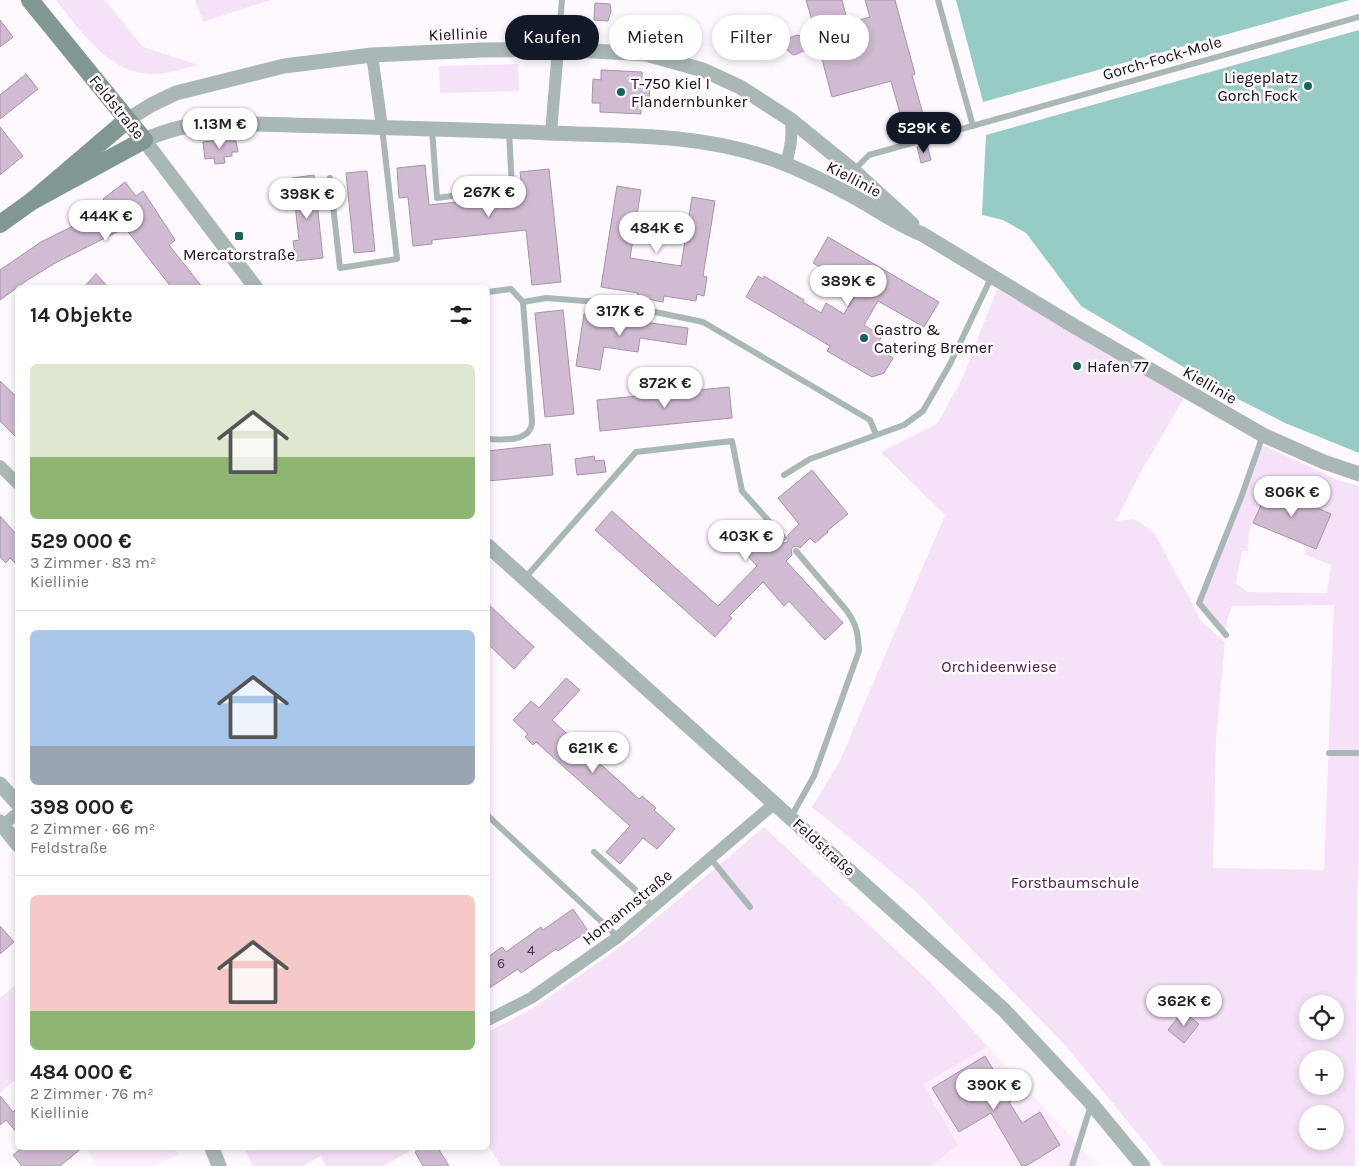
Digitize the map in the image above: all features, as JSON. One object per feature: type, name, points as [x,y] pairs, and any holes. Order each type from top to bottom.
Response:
[{"type":"main road","name":"Feldstraße","points":[[30,0],[144,140]]},
{"type":"main road","points":[[0,224],[32,201],[127,120]]},
{"type":"main road","points":[[32,201],[144,140]]},
{"type":"street","name":"Kiellinie","points":[[127,120],[151,104],[176,93],[284,66],[372,55],[505,50]]},
{"type":"street","name":"Kiellinie","points":[[599,51],[646,54],[703,70],[740,87],[791,120],[854,171],[922,234]]},
{"type":"street","points":[[372,55],[382,127]]},
{"type":"street","points":[[551,133],[557,60]]},
{"type":"street","points":[[786,164],[792,130],[791,120]]},
{"type":"street","name":"Kiellinie","points":[[144,140],[183,126],[212,122],[653,136],[706,142],[765,156],[849,194],[906,228],[922,234],[1200,400],[1263,435],[1324,462],[1359,474]]},
{"type":"street","name":"Feldstraße","points":[[144,140],[254,285]]},
{"type":"street","points":[[0,466],[15,481]]},
{"type":"street","name":"Feldstraße","points":[[490,548],[1004,1010],[1091,1103],[1143,1166]]},
{"type":"street","points":[[0,784],[15,801]]},
{"type":"street","name":"Homannstraße","points":[[490,1019],[531,998],[618,937],[775,804]]},
{"type":"street","points":[[15,814],[1,825],[15,841]]},
{"type":"street","points":[[213,1150],[219,1166]]},
{"type":"lane","points":[[561,15],[562,0]]},
{"type":"lane","points":[[938,0],[973,126]]},
{"type":"lane","name":"Gorch-Fock-Mole","points":[[854,171],[869,155],[1359,17]]},
{"type":"lane","points":[[330,178],[340,268],[397,259],[382,127]]},
{"type":"lane","points":[[432,128],[437,198],[512,188],[509,131]]},
{"type":"lane","points":[[784,476],[810,459],[876,434],[904,426],[923,411],[950,364],[992,276]]},
{"type":"lane","points":[[490,292],[511,289],[523,302],[532,427],[518,438],[490,439]]},
{"type":"lane","points":[[523,302],[546,298],[612,304],[704,322],[870,420],[876,434]]},
{"type":"lane","points":[[1226,635],[1199,603],[1242,495],[1263,435]]},
{"type":"lane","points":[[524,579],[636,452],[732,441],[742,490],[784,538]]},
{"type":"lane","points":[[790,817],[814,776],[859,651],[858,632],[854,621],[842,604],[796,551]]},
{"type":"lane","points":[[1329,753],[1359,753]]},
{"type":"lane","points":[[490,818],[618,937]]},
{"type":"lane","points":[[594,852],[654,907]]},
{"type":"lane","points":[[711,859],[750,907]]},
{"type":"lane","points":[[1072,1166],[1091,1103]]},
{"type":"shaded area","points":[[956,0],[1350,0],[983,102]]},
{"type":"shaded area","points":[[1359,30],[1359,453],[1285,423],[1234,397],[1081,306],[1026,233],[1003,220],[982,215],[986,135]]},
{"type":"shaded area","points":[[988,1047],[1098,1166],[931,1166],[958,1145],[923,1084]]},
{"type":"shaded area","points":[[88,1150],[176,1150],[178,1155],[154,1166],[96,1166]]},
{"type":"green space","points":[[56,0],[105,0],[143,47],[198,65],[161,74],[149,74],[134,71],[120,65],[95,47]]},
{"type":"green space","points":[[195,0],[271,0],[203,22]]},
{"type":"green space","points":[[518,64],[519,91],[440,93],[439,66]]},
{"type":"green space","points":[[997,289],[1185,396],[1142,470],[1116,521],[1134,519],[1154,532],[1202,622],[1225,642],[1216,740],[1213,868],[1324,870],[1334,605],[1232,606],[1227,620],[1226,635],[1199,603],[1260,444],[1338,480],[1359,486],[1359,839],[1355,1166],[1164,1166],[1065,1045],[915,891],[812,807],[839,763],[945,515],[881,452],[937,424],[962,379]],"holes":[[[1269,487],[1331,514],[1316,549],[1308,545],[1304,554],[1331,565],[1327,593],[1248,592],[1236,583],[1242,551],[1248,551],[1249,531]]]},
{"type":"green space","points":[[764,827],[931,983],[988,1047],[923,1084],[958,1145],[931,1166],[501,1166],[490,1148],[490,1031],[535,1007],[634,937]]},
{"type":"green space","points":[[15,986],[15,1080],[0,1093],[0,998]]},
{"type":"green space","points":[[245,1150],[411,1150],[383,1166],[326,1166],[321,1156],[302,1166],[253,1166]]},
{"type":"building","points":[[806,0],[842,0],[846,15],[810,15]]},
{"type":"building","points":[[865,0],[895,0],[915,74],[912,75],[928,132],[907,138],[891,81],[832,97],[822,60],[869,60],[870,17]]},
{"type":"building","points":[[595,3],[610,4],[611,11],[608,21],[599,20],[599,15],[594,15]]},
{"type":"building","points":[[0,20],[13,37],[0,47]]},
{"type":"building","points":[[800,36],[800,53],[793,55],[790,52],[790,38]]},
{"type":"building","name":"T-750 Kiel I Flandernbunker","points":[[601,70],[642,72],[642,80],[650,81],[649,104],[641,104],[641,114],[600,112],[600,103],[592,103],[593,79],[601,80]]},
{"type":"building","points":[[26,74],[38,89],[0,119],[0,95]]},
{"type":"building","points":[[0,127],[23,156],[0,175]]},
{"type":"building","points":[[230,139],[230,141],[236,141],[238,152],[232,152],[232,156],[224,157],[225,163],[215,164],[214,158],[205,159],[203,142]]},
{"type":"building","points":[[927,144],[931,160],[921,163],[917,147]]},
{"type":"building","points":[[425,165],[429,205],[523,195],[520,172],[549,169],[561,282],[532,285],[526,230],[432,240],[432,244],[413,246],[408,197],[399,198],[397,168]]},
{"type":"building","points":[[367,171],[375,251],[354,253],[346,173]]},
{"type":"building","points":[[314,175],[323,258],[296,261],[293,241],[299,240],[292,178]]},
{"type":"building","points":[[125,182],[136,196],[143,191],[175,240],[169,245],[201,285],[170,285],[125,228],[57,262],[21,285],[15,285],[15,289],[0,300],[0,270],[41,242],[91,217],[90,215],[109,207],[103,199]]},
{"type":"building","points":[[617,186],[641,190],[630,258],[681,266],[692,197],[715,201],[703,276],[707,277],[704,296],[697,294],[696,301],[664,296],[663,302],[637,297],[638,293],[601,287]]},
{"type":"building","points":[[828,237],[939,302],[924,327],[878,301],[864,325],[882,336],[876,347],[893,358],[884,373],[872,377],[827,351],[830,346],[746,297],[758,276],[763,279],[764,276],[804,300],[803,302],[821,313],[826,303],[844,314],[858,289],[813,263]]},
{"type":"building","points":[[96,274],[106,285],[86,285]]},
{"type":"building","points":[[563,310],[574,414],[545,417],[535,313]]},
{"type":"building","points":[[584,314],[688,328],[686,345],[640,338],[638,352],[604,347],[600,370],[576,366]]},
{"type":"building","points":[[0,381],[15,395],[15,436],[0,421]]},
{"type":"building","points":[[729,387],[732,418],[600,431],[597,400]]},
{"type":"building","points":[[550,444],[553,475],[490,481],[490,451]]},
{"type":"building","points":[[594,456],[595,461],[604,460],[606,472],[577,475],[575,459]]},
{"type":"building","points":[[812,470],[848,514],[815,543],[810,538],[800,548],[797,546],[793,547],[791,550],[792,555],[786,561],[843,623],[825,640],[789,601],[784,606],[763,582],[729,616],[732,618],[715,637],[595,530],[612,511],[718,606],[757,566],[745,553],[764,537],[774,548],[780,541],[785,543],[788,541],[788,535],[799,524],[778,498]]},
{"type":"building","points":[[1269,487],[1331,514],[1316,549],[1253,523]]},
{"type":"building","points":[[0,516],[15,533],[15,563],[10,558],[6,563],[0,557]]},
{"type":"building","points":[[490,606],[534,647],[514,669],[490,646]]},
{"type":"building","points":[[566,678],[580,690],[552,720],[639,799],[642,796],[656,808],[654,810],[675,829],[657,849],[643,838],[620,864],[606,852],[630,826],[536,742],[533,745],[525,737],[528,734],[513,720],[531,701],[539,708]]},
{"type":"building","points":[[573,909],[588,931],[558,951],[556,949],[521,973],[518,969],[490,988],[490,956],[502,947],[506,952],[541,927],[543,930]]},
{"type":"building","points":[[0,926],[14,942],[0,954]]},
{"type":"building","points":[[1183,1011],[1199,1024],[1184,1043],[1168,1030]]},
{"type":"building","points":[[985,1056],[1012,1101],[1009,1102],[1022,1123],[1040,1112],[1060,1145],[1026,1166],[1022,1166],[991,1113],[959,1132],[932,1088]]},
{"type":"building","points":[[0,1096],[13,1112],[15,1110],[15,1130],[6,1120],[0,1125]]},
{"type":"building","points":[[19,1150],[80,1150],[60,1166],[22,1166],[13,1155]]},
{"type":"building","points":[[419,1150],[439,1150],[449,1166],[423,1166],[415,1152]]},
{"type":"place","name":"Liegeplatz Gorch Fock","points":[[1308,86]]},
{"type":"place","name":"T-750 Kiel I Flandernbunker","points":[[621,92]]},
{"type":"place","name":"Mercatorstraße","points":[[239,236]]},
{"type":"place","name":"Gastro & Catering Bremer","points":[[864,338]]},
{"type":"place","name":"Hafen 77","points":[[1077,366]]},
{"type":"park label","name":"Orchideenwiese","points":[[999,666]]},
{"type":"park label","name":"Forstbaumschule","points":[[1075,882]]}]
